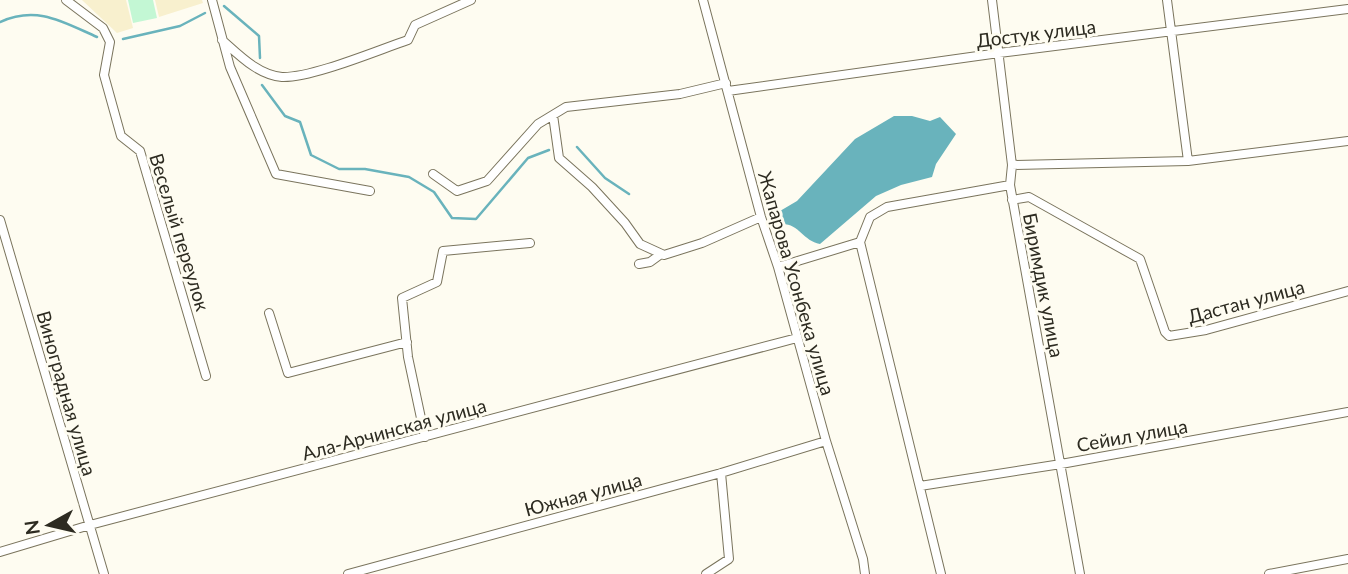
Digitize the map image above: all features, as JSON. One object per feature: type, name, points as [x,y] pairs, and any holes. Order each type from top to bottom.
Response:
[{"type":"street","name":"Веселый переулок","points":[[66,0],[103,28],[110,41],[104,75],[121,136],[141,151],[206,376]]},
{"type":"street","points":[[212,0],[230,66],[276,174],[370,191]]},
{"type":"street","points":[[222,40],[253,66],[281,77],[303,73],[408,40],[415,25],[471,0]]},
{"type":"street","name":"Жапарова Усонбека улица","points":[[703,0],[761,217],[778,267],[826,441],[863,559],[865,574]]},
{"type":"street","name":"Биримдик улица","points":[[992,0],[1012,165],[1012,200],[1080,574]]},
{"type":"street","points":[[1167,0],[1188,161]]},
{"type":"street","name":"Достук улица","points":[[553,115],[566,107],[1348,9]]},
{"type":"street","points":[[433,174],[457,191],[487,181],[538,124],[553,115],[559,158],[592,187],[640,244],[664,255],[702,243],[761,217]]},
{"type":"street","points":[[1012,165],[1188,161],[1348,141]]},
{"type":"street","points":[[941,574],[860,242],[870,218],[887,207],[1010,185]]},
{"type":"street","name":"Дастан улица","points":[[1012,200],[1029,197],[1140,259],[1166,332],[1170,336],[1206,330],[1348,291]]},
{"type":"street","name":"Виноградная улица","points":[[0,220],[104,574]]},
{"type":"street","points":[[778,267],[860,242]]},
{"type":"street","points":[[425,437],[407,342],[402,298],[437,282],[443,251],[530,243]]},
{"type":"street","points":[[639,264],[650,262],[661,254]]},
{"type":"street","points":[[269,313],[288,373],[407,342]]},
{"type":"street","name":"Ала-Арчинская улица","points":[[0,552],[90,525],[797,338]]},
{"type":"street","name":"Сейил улица","points":[[920,486],[1061,464],[1348,412]]},
{"type":"street","name":"Южная улица","points":[[348,574],[721,473],[826,441]]},
{"type":"street","points":[[706,574],[729,559],[721,473]]},
{"type":"street","points":[[1269,574],[1348,559]]},
{"type":"shaded area","points":[[82,0],[126,0],[133,28],[117,33]]},
{"type":"shaded area","points":[[155,0],[202,0],[203,3],[159,17]]},
{"type":"green space","points":[[128,0],[153,0],[157,18],[133,23]]},
{"type":"water","points":[[894,116],[912,116],[930,121],[940,117],[956,134],[936,164],[932,177],[901,185],[876,196],[820,244],[792,226],[781,224],[780,211],[797,201],[855,139]]},
{"type":"waterway","points":[[224,6],[259,36],[260,58]]},
{"type":"waterway","points":[[123,39],[180,26],[205,13]]},
{"type":"waterway","points":[[0,22],[13,17],[38,15],[61,21],[97,37]]},
{"type":"waterway","points":[[262,85],[285,116],[300,122],[311,155],[339,169],[365,169],[409,177],[434,192],[452,218],[476,219],[528,158],[549,150]]},
{"type":"waterway","points":[[577,147],[605,178],[629,194]]}]
